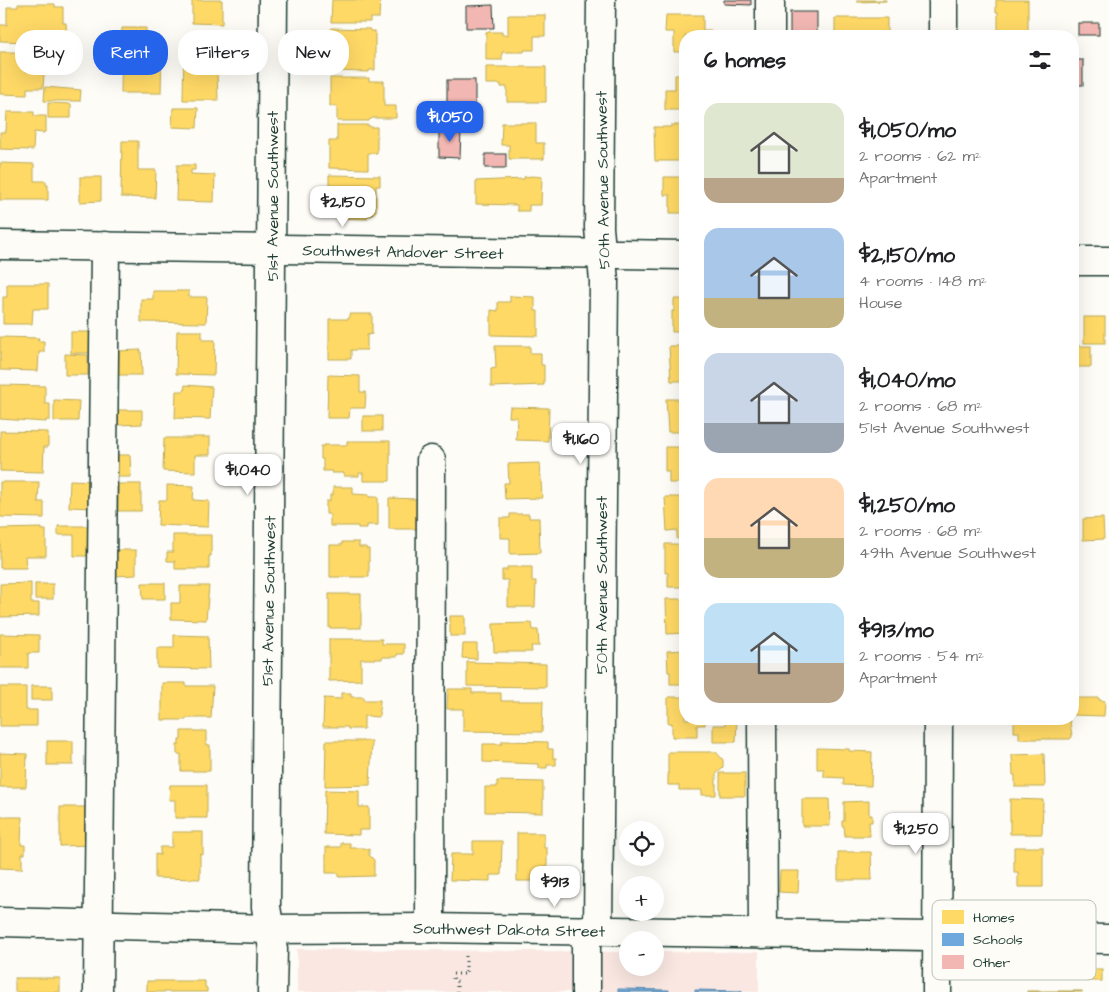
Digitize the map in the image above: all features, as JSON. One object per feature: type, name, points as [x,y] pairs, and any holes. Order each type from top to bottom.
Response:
[{"type":"street","name":"51st Avenue Southwest","points":[[272,992],[273,949],[266,907],[274,0]]},
{"type":"street","name":"50th Avenue Southwest","points":[[586,992],[592,930],[604,290],[599,228],[601,0]]},
{"type":"street","points":[[770,0],[770,30]]},
{"type":"street","points":[[943,0],[943,30]]},
{"type":"street","name":"Southwest Andover Street","points":[[0,245],[679,255]]},
{"type":"street","points":[[98,992],[105,246]]},
{"type":"street","points":[[1079,261],[1109,261]]},
{"type":"street","points":[[430,928],[431,460]]},
{"type":"street","points":[[762,725],[763,934]]},
{"type":"street","points":[[937,900],[938,725]]},
{"type":"street","name":"Southwest Dakota Street","points":[[0,922],[269,929],[430,928],[932,936]]},
{"type":"street","name":"Southwest Dakota Street","points":[[1096,939],[1109,939]]},
{"type":"path","points":[[457,992],[457,982],[453,979],[453,974],[466,974],[466,955]]},
{"type":"shaded area","points":[[297,949],[619,952],[619,976],[664,976],[664,952],[759,952],[759,992],[297,992]]},
{"type":"building: Homes","points":[[192,0],[222,0],[222,24],[192,23]]},
{"type":"building: Homes","points":[[332,0],[380,0],[379,18],[370,18],[370,22],[331,22]]},
{"type":"building: Homes","points":[[857,0],[886,0],[886,1],[857,2]]},
{"type":"building: Homes","points":[[996,0],[1028,0],[1028,30],[998,30],[998,12],[996,12]]},
{"type":"building: Homes","points":[[18,4],[55,4],[55,7],[63,7],[63,23],[66,23],[66,30],[15,30],[15,42],[0,41],[0,25],[7,25],[7,7],[18,7]]},
{"type":"building: Homes","points":[[508,15],[545,15],[545,36],[534,36],[534,50],[502,52],[502,60],[486,60],[486,32],[502,32],[502,35],[508,35]]},
{"type":"building: Homes","points":[[666,15],[703,15],[703,30],[679,30],[679,52],[674,52],[674,32],[665,32]]},
{"type":"building: Homes","points":[[835,18],[887,18],[887,30],[835,30]]},
{"type":"building: Homes","points":[[122,28],[146,28],[146,30],[122,30]]},
{"type":"building: Homes","points":[[331,28],[370,29],[370,31],[375,31],[375,70],[369,70],[369,72],[349,71],[349,30],[331,30]]},
{"type":"building: Homes","points":[[0,52],[15,52],[15,75],[44,75],[43,88],[27,88],[27,95],[0,94]]},
{"type":"building: Homes","points":[[486,67],[546,67],[546,102],[507,102],[507,87],[501,87],[501,84],[486,84]]},
{"type":"building: Homes","points":[[121,75],[161,75],[161,93],[121,93]]},
{"type":"building: Homes","points":[[183,75],[217,75],[218,100],[183,100]]},
{"type":"building: Homes","points":[[675,75],[679,75],[679,110],[665,110],[665,89],[675,89]]},
{"type":"building: Homes","points":[[330,78],[369,78],[369,81],[384,81],[384,106],[396,106],[396,118],[373,118],[369,121],[337,121],[337,106],[330,106]]},
{"type":"building: Homes","points":[[45,87],[81,90],[80,101],[44,101]]},
{"type":"building: Homes","points":[[48,103],[71,104],[71,118],[48,118]]},
{"type":"building: Homes","points":[[173,108],[198,108],[197,128],[172,127]]},
{"type":"building: Homes","points":[[7,112],[34,112],[34,116],[46,116],[46,131],[44,133],[34,132],[33,150],[0,149],[0,132],[6,132]]},
{"type":"building: Homes","points":[[502,123],[536,123],[536,143],[544,143],[544,159],[509,159],[509,145],[501,145]]},
{"type":"building: Homes","points":[[337,125],[369,125],[369,127],[377,127],[377,153],[368,153],[368,169],[329,168],[329,141],[337,141]]},
{"type":"building: Homes","points":[[671,125],[679,125],[679,161],[655,161],[654,127],[671,127]]},
{"type":"building: Homes","points":[[122,141],[138,141],[138,170],[156,170],[155,198],[121,197]]},
{"type":"building: Homes","points":[[0,163],[34,164],[34,181],[46,181],[46,185],[48,185],[48,200],[0,200]]},
{"type":"building: Homes","points":[[177,165],[195,165],[195,170],[191,170],[191,174],[215,175],[214,202],[176,201]]},
{"type":"building: Homes","points":[[329,175],[380,176],[380,186],[376,186],[376,211],[371,216],[367,216],[367,219],[336,218],[336,202],[329,202]]},
{"type":"building: Homes","points":[[80,177],[101,177],[101,201],[80,202]]},
{"type":"building: Homes","points":[[524,177],[542,177],[541,205],[529,205],[529,211],[517,211],[517,205],[476,204],[476,181],[524,179]]},
{"type":"building: Homes","points":[[664,177],[679,177],[679,213],[670,213],[670,195],[664,195]]},
{"type":"building: Homes","points":[[7,284],[48,284],[48,309],[33,309],[32,324],[3,324],[3,297],[7,297]]},
{"type":"building: Homes","points":[[153,291],[189,291],[189,297],[207,297],[206,323],[141,322],[141,299],[153,299]]},
{"type":"building: Homes","points":[[510,296],[535,297],[535,311],[538,311],[538,336],[491,335],[491,310],[498,311],[498,302],[510,302]]},
{"type":"building: Homes","points":[[674,299],[679,299],[679,332],[672,332],[672,311],[674,311]]},
{"type":"building: Homes","points":[[349,314],[372,314],[372,334],[367,335],[367,350],[351,350],[351,359],[329,359],[329,319],[349,319]]},
{"type":"building: Homes","points":[[1084,317],[1105,317],[1105,343],[1084,343]]},
{"type":"building: Homes","points":[[177,331],[202,331],[202,340],[215,340],[214,375],[176,374]]},
{"type":"building: Homes","points":[[71,332],[95,332],[95,353],[71,353]]},
{"type":"building: Homes","points":[[0,337],[39,338],[38,341],[44,341],[44,352],[39,352],[38,371],[0,370]]},
{"type":"building: Homes","points":[[495,346],[530,346],[530,353],[541,353],[541,365],[544,365],[544,385],[491,387],[491,369],[496,368]]},
{"type":"building: Homes","points":[[669,346],[679,346],[679,381],[671,381]]},
{"type":"building: Homes","points":[[1079,346],[1091,346],[1091,367],[1079,367]]},
{"type":"building: Homes","points":[[141,350],[142,375],[116,375],[116,351]]},
{"type":"building: Homes","points":[[65,354],[88,355],[88,375],[65,375]]},
{"type":"building: Homes","points":[[328,375],[360,376],[360,392],[366,392],[365,408],[350,408],[349,418],[327,418]]},
{"type":"building: Homes","points":[[0,385],[45,386],[45,404],[50,404],[50,420],[46,420],[46,422],[0,419]]},
{"type":"building: Homes","points":[[185,385],[212,387],[210,419],[175,418],[176,391],[184,391]]},
{"type":"building: Homes","points":[[666,399],[679,399],[679,432],[668,432]]},
{"type":"building: Homes","points":[[54,400],[79,401],[78,421],[54,421]]},
{"type":"building: Homes","points":[[510,407],[549,408],[548,441],[516,440],[517,417],[509,417]]},
{"type":"building: Homes","points":[[118,410],[142,410],[142,424],[118,425]]},
{"type":"building: Homes","points":[[363,416],[382,416],[382,431],[363,431]]},
{"type":"building: Homes","points":[[0,431],[48,432],[48,447],[44,447],[43,472],[0,471]]},
{"type":"building: Homes","points":[[210,437],[210,455],[195,455],[195,472],[163,471],[164,438]]},
{"type":"building: Homes","points":[[347,441],[390,441],[390,481],[363,481],[363,473],[359,473],[359,476],[344,476],[344,473],[323,471],[321,446],[347,445]]},
{"type":"building: Homes","points":[[665,447],[679,447],[679,483],[669,483],[669,471],[665,471]]},
{"type":"building: Homes","points":[[115,455],[130,455],[131,477],[115,477]]},
{"type":"building: Homes","points":[[540,463],[542,498],[505,499],[504,483],[509,483],[508,464]]},
{"type":"building: Homes","points":[[70,480],[94,481],[93,508],[69,507]]},
{"type":"building: Homes","points":[[0,482],[39,482],[38,502],[44,502],[44,518],[0,517]]},
{"type":"building: Homes","points":[[118,484],[141,484],[141,511],[118,511]]},
{"type":"building: Homes","points":[[167,485],[194,486],[193,500],[209,501],[208,527],[158,525],[159,500],[167,500]]},
{"type":"building: Homes","points":[[333,487],[353,487],[353,494],[378,497],[378,525],[367,525],[367,528],[358,528],[358,526],[330,526],[330,514],[326,514],[326,501],[330,501],[330,495],[333,495]]},
{"type":"building: Homes","points":[[665,497],[679,497],[679,539],[677,539],[677,530],[667,531]]},
{"type":"building: Homes","points":[[389,498],[418,499],[418,529],[389,529]]},
{"type":"building: Homes","points":[[510,514],[529,514],[529,518],[539,518],[540,553],[510,554],[510,538],[500,538],[500,518],[510,518]]},
{"type":"building: Homes","points":[[1103,518],[1104,539],[1083,540],[1083,519]]},
{"type":"building: Homes","points":[[58,526],[96,526],[96,556],[74,556],[74,535],[58,535]]},
{"type":"building: Homes","points":[[42,528],[42,530],[46,530],[46,556],[25,556],[26,568],[0,568],[0,529]]},
{"type":"building: Homes","points":[[173,535],[211,535],[209,569],[175,569],[175,561],[167,561],[167,552],[173,552]]},
{"type":"building: Homes","points":[[342,542],[359,542],[359,547],[369,549],[369,577],[330,577],[330,545],[342,545]]},
{"type":"building: Homes","points":[[665,544],[679,544],[679,587],[668,587],[668,573],[665,573]]},
{"type":"building: Homes","points":[[114,550],[136,550],[136,575],[114,576]]},
{"type":"building: Homes","points":[[507,567],[532,567],[532,581],[536,581],[535,607],[508,607],[508,580],[502,580],[502,570],[507,570]]},
{"type":"building: Homes","points":[[31,583],[31,603],[39,603],[39,616],[0,617],[0,584]]},
{"type":"building: Homes","points":[[142,583],[165,583],[165,599],[143,599]]},
{"type":"building: Homes","points":[[35,584],[53,584],[53,599],[35,599]]},
{"type":"building: Homes","points":[[180,586],[209,586],[206,620],[171,619],[171,603],[180,603]]},
{"type":"building: Homes","points":[[329,594],[361,594],[361,628],[329,628]]},
{"type":"building: Homes","points":[[666,599],[679,599],[679,633],[667,634]]},
{"type":"building: Homes","points":[[450,616],[465,616],[465,636],[450,636]]},
{"type":"building: Homes","points":[[532,623],[533,630],[538,630],[539,646],[531,646],[532,652],[494,652],[493,624]]},
{"type":"building: Homes","points":[[0,634],[39,635],[39,653],[28,653],[28,668],[0,668]]},
{"type":"building: Homes","points":[[174,635],[208,636],[209,669],[157,668],[157,648],[174,648]]},
{"type":"building: Homes","points":[[329,639],[382,639],[382,644],[404,644],[404,654],[397,654],[397,657],[382,657],[382,659],[361,659],[361,680],[329,681]]},
{"type":"building: Homes","points":[[463,644],[477,644],[477,659],[462,658]]},
{"type":"building: Homes","points":[[679,650],[679,684],[670,684],[667,651]]},
{"type":"building: Homes","points":[[467,662],[546,664],[546,687],[467,686]]},
{"type":"building: Homes","points":[[162,683],[186,683],[186,686],[213,686],[211,718],[162,720]]},
{"type":"building: Homes","points":[[31,686],[52,686],[52,700],[31,700]]},
{"type":"building: Homes","points":[[0,687],[26,687],[26,710],[37,710],[37,726],[0,726]]},
{"type":"building: Homes","points":[[448,689],[472,689],[472,693],[501,693],[501,701],[543,701],[542,732],[463,731],[463,709],[447,709]]},
{"type":"building: Homes","points":[[341,693],[351,693],[351,697],[364,697],[364,700],[380,700],[379,717],[364,716],[364,729],[323,727],[324,698],[341,699]]},
{"type":"building: Homes","points":[[668,697],[679,697],[679,725],[697,725],[697,737],[672,737],[672,723],[668,723]]},
{"type":"building: Homes","points":[[1079,698],[1099,698],[1099,700],[1105,701],[1104,716],[1079,715]]},
{"type":"building: Homes","points":[[713,725],[737,725],[736,742],[713,742]]},
{"type":"building: Homes","points":[[1014,725],[1070,725],[1072,737],[1070,739],[1019,739],[1019,732],[1014,732]]},
{"type":"building: Homes","points":[[181,731],[206,731],[206,745],[210,745],[210,771],[181,771],[181,754],[177,754],[177,745],[179,745],[179,740],[181,740]]},
{"type":"building: Homes","points":[[47,741],[73,741],[73,765],[47,765]]},
{"type":"building: Homes","points":[[326,741],[372,741],[370,785],[325,786]]},
{"type":"building: Homes","points":[[502,741],[548,742],[548,749],[553,749],[553,758],[556,758],[556,765],[547,765],[547,768],[539,768],[539,764],[483,762],[483,744],[502,744]]},
{"type":"building: Homes","points":[[817,748],[872,752],[871,786],[843,785],[844,778],[824,777],[824,769],[817,769]]},
{"type":"building: Homes","points":[[668,752],[716,752],[723,760],[723,768],[716,774],[716,795],[702,795],[702,790],[679,790],[679,785],[668,785]]},
{"type":"building: Homes","points":[[0,753],[27,754],[26,787],[0,787]]},
{"type":"building: Homes","points":[[1044,754],[1045,787],[1015,787],[1012,755]]},
{"type":"building: Homes","points":[[720,773],[745,773],[745,796],[720,796]]},
{"type":"building: Homes","points":[[497,781],[543,782],[543,813],[485,812],[485,787],[497,787]]},
{"type":"building: Homes","points":[[170,785],[207,785],[207,818],[175,818],[175,800],[169,800]]},
{"type":"building: Homes","points":[[325,790],[359,791],[359,807],[369,807],[369,830],[359,830],[359,835],[324,834]]},
{"type":"building: Homes","points":[[802,799],[829,799],[830,826],[802,826]]},
{"type":"building: Homes","points":[[1010,799],[1043,800],[1042,834],[1010,834]]},
{"type":"building: Homes","points":[[869,801],[869,815],[872,815],[872,822],[869,822],[870,836],[845,836],[844,826],[842,826],[842,821],[844,821],[844,802]]},
{"type":"building: Homes","points":[[60,807],[90,807],[90,845],[60,846]]},
{"type":"building: Homes","points":[[0,817],[22,817],[21,845],[25,845],[25,854],[22,854],[22,869],[0,868]]},
{"type":"building: Homes","points":[[172,832],[203,832],[203,855],[200,854],[200,879],[155,878],[155,854],[160,855],[160,847],[172,847]]},
{"type":"building: Homes","points":[[517,833],[544,833],[544,848],[547,848],[547,868],[543,868],[543,881],[517,881]]},
{"type":"building: Homes","points":[[473,841],[502,841],[501,875],[490,875],[490,881],[450,880],[451,854],[473,854]]},
{"type":"building: Homes","points":[[341,843],[350,843],[350,848],[369,849],[369,855],[374,860],[374,876],[339,877],[339,873],[326,873],[326,847],[341,847]]},
{"type":"building: Homes","points":[[1014,847],[1043,847],[1043,887],[1018,887],[1018,872],[1014,872]]},
{"type":"building: Homes","points":[[838,852],[871,852],[872,880],[838,880]]},
{"type":"building: Homes","points":[[780,871],[799,871],[798,893],[779,892]]},
{"type":"building: Homes","points":[[1096,969],[1102,969],[1102,981],[1085,981],[1096,980]]},
{"type":"building: Homes","points":[[15,978],[60,978],[60,992],[15,992]]},
{"type":"building: Homes","points":[[147,981],[205,981],[207,992],[147,992]]},
{"type":"building: Homes","points":[[1082,991],[1082,992],[1027,992]]},
{"type":"building: Schools","points":[[618,989],[669,990],[669,992],[618,992]]},
{"type":"building: Schools","points":[[695,990],[742,991],[742,992],[695,992]]},
{"type":"building: Other","points":[[724,0],[751,0],[751,5],[724,4]]},
{"type":"building: Other","points":[[493,5],[494,28],[466,28],[466,6]]},
{"type":"building: Other","points":[[790,12],[817,12],[817,30],[790,30]]},
{"type":"building: Other","points":[[1078,23],[1099,23],[1099,35],[1079,35]]},
{"type":"building: Other","points":[[1079,60],[1083,60],[1083,85],[1079,85]]},
{"type":"building: Other","points":[[447,80],[475,80],[475,109],[447,109]]},
{"type":"building: Other","points":[[439,129],[461,130],[460,158],[439,157]]},
{"type":"building: Other","points":[[485,154],[506,154],[506,168],[485,168]]}]
